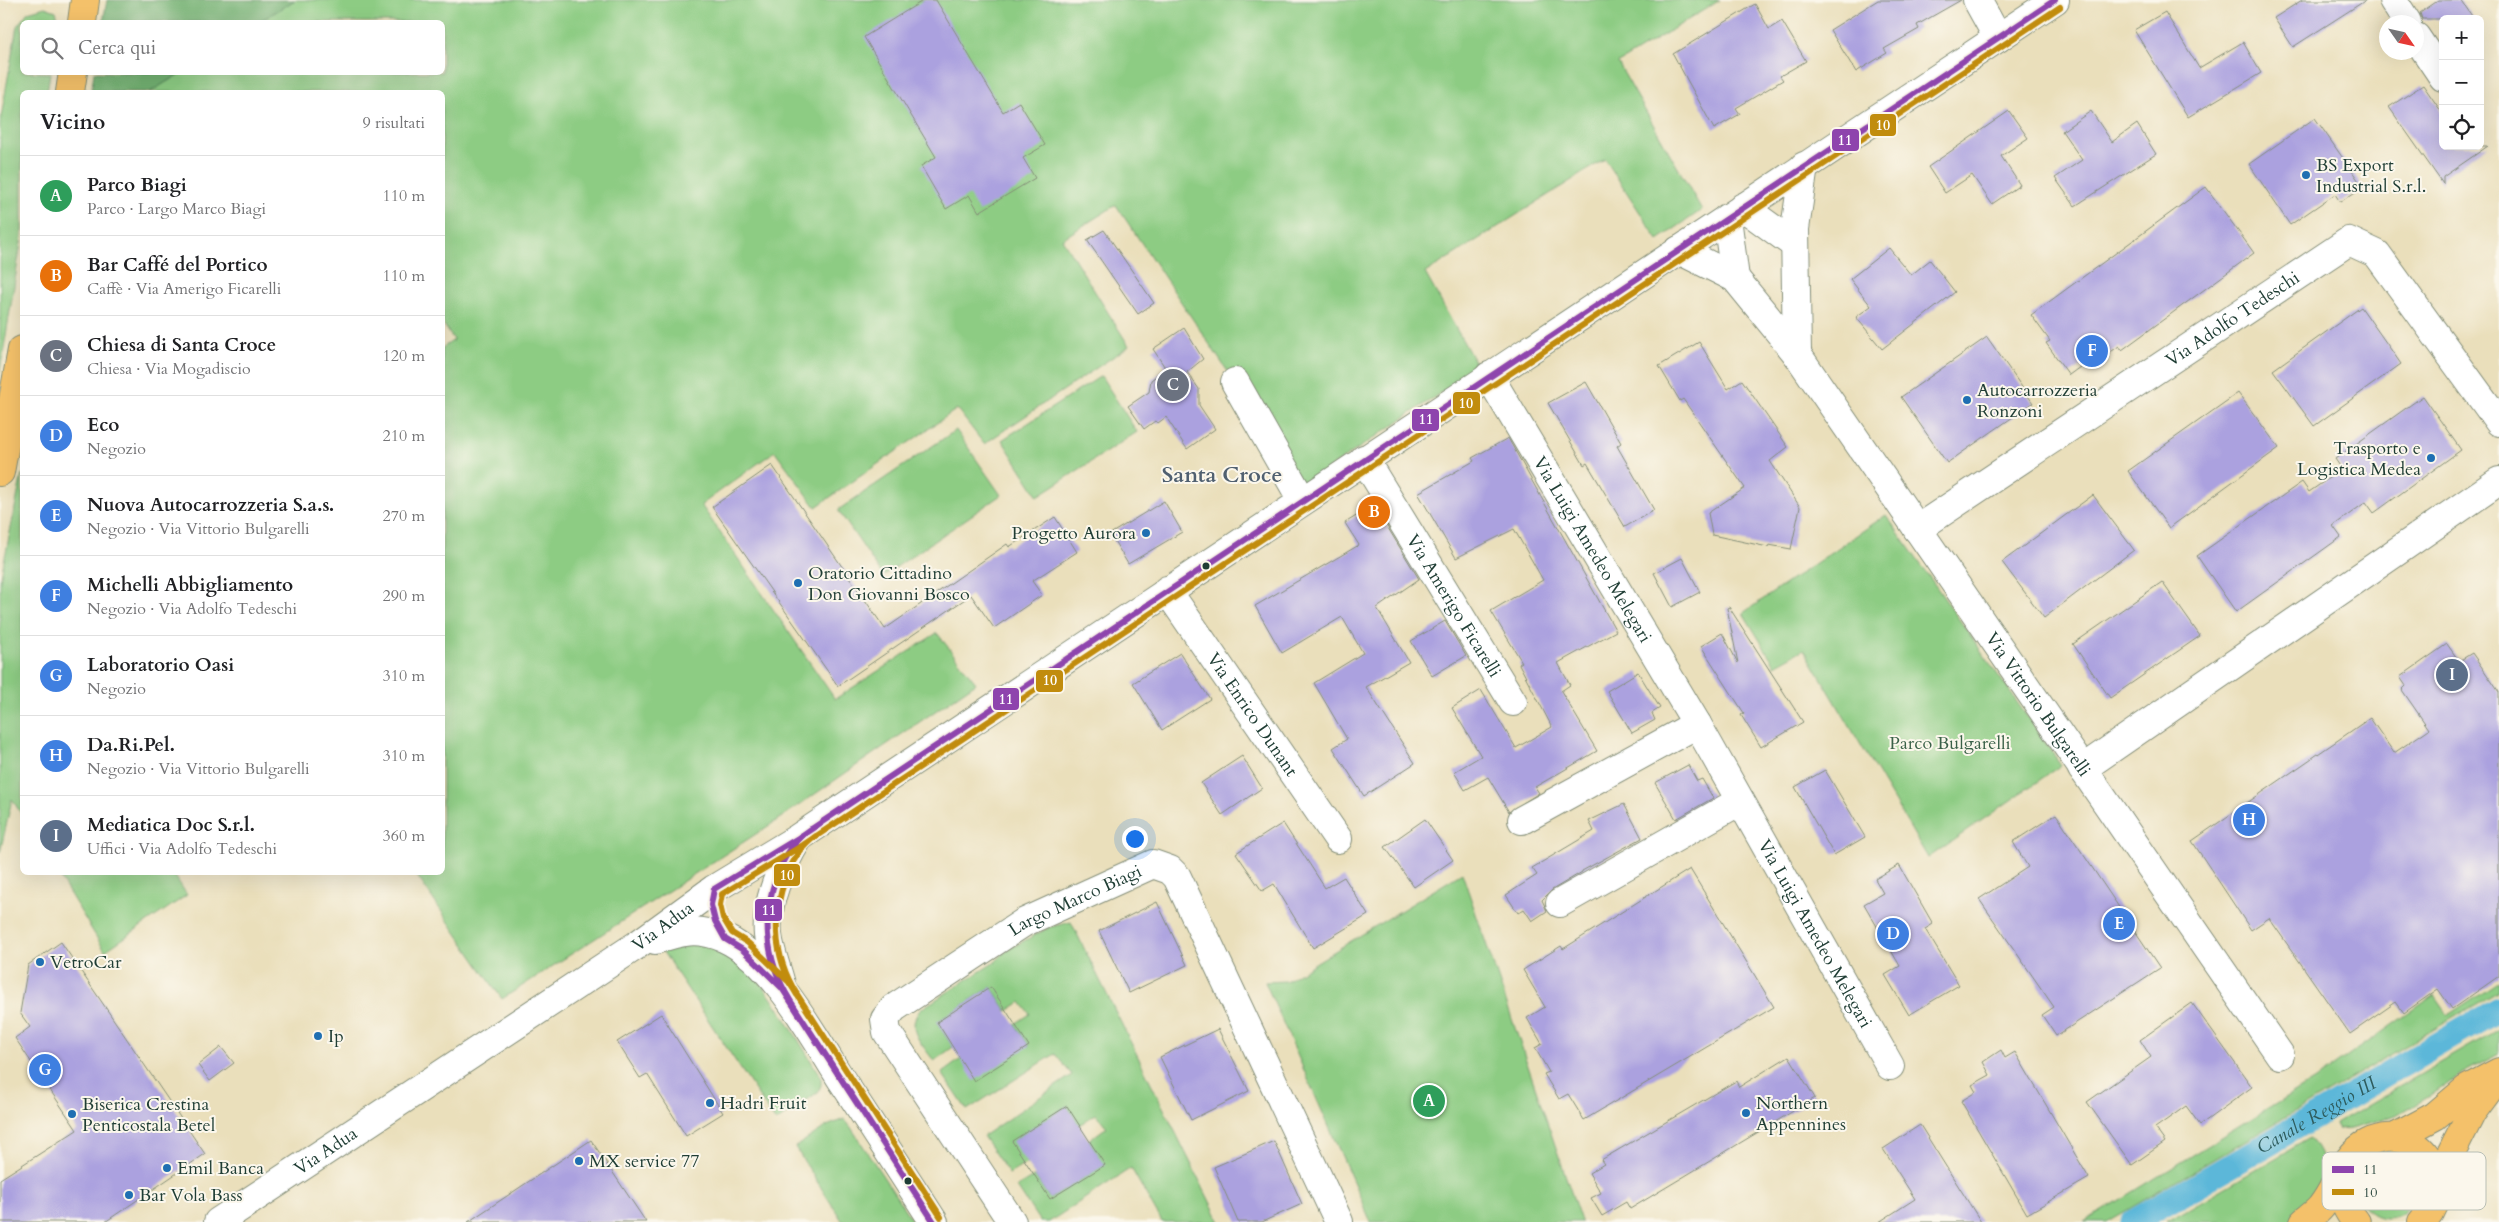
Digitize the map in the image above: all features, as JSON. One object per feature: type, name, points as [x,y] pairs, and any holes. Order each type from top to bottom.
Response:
[{"type":"main road","points":[[82,20],[85,0]]},
{"type":"main road","points":[[70,90],[73,75]]},
{"type":"main road","points":[[0,472],[20,361]]},
{"type":"main road","points":[[2355,1152],[2374,1141],[2394,1138],[2435,1116],[2467,1089],[2499,1072]]},
{"type":"main road","points":[[2451,1152],[2468,1119],[2499,1076]]},
{"type":"main road","points":[[2394,1138],[2408,1142],[2423,1152]]},
{"type":"main road","points":[[2304,1222],[2322,1206]]},
{"type":"main road","points":[[2348,1210],[2356,1222]]},
{"type":"street","points":[[1977,0],[1998,38]]},
{"type":"street","name":"Via Adua","points":[[218,1222],[636,945],[714,889],[798,838],[1302,500],[2055,0]]},
{"type":"street","points":[[2393,0],[2403,15]]},
{"type":"street","points":[[2424,49],[2439,71]]},
{"type":"street","points":[[1797,354],[1795,229],[1804,166]]},
{"type":"street","points":[[1735,278],[1735,213],[1796,245]]},
{"type":"street","name":"Via Adolfo Tedeschi","points":[[1917,530],[2349,240],[2378,254],[2499,422]]},
{"type":"street","name":"Via Vittorio Bulgarelli","points":[[1679,250],[1735,278],[1797,354],[2280,1055]]},
{"type":"street","name":"Via Luigi Amedeo Melegari","points":[[1489,376],[1697,724],[1890,1066]]},
{"type":"street","points":[[1235,382],[1302,500]]},
{"type":"street","name":"Via Amerigo Ficarelli","points":[[1364,459],[1513,702]]},
{"type":"street","points":[[2082,769],[2499,481]]},
{"type":"street","name":"Via Enrico Dunant","points":[[1167,590],[1338,839]]},
{"type":"street","points":[[1522,820],[1697,724]]},
{"type":"street","points":[[1560,903],[1740,801]]},
{"type":"street","points":[[782,988],[768,935],[772,896],[783,863],[798,838]]},
{"type":"street","name":"Largo Marco Biagi","points":[[1012,1222],[887,1032],[885,1019],[894,1008],[1023,923],[1153,864],[1170,870],[1177,877],[1339,1222]]},
{"type":"street","points":[[744,870],[754,873],[763,881],[772,896]]},
{"type":"street","points":[[714,889],[711,905],[715,921],[725,939]]},
{"type":"street","points":[[636,945],[683,930],[704,931],[725,939],[743,950],[782,988],[934,1222]]},
{"type":"green space","points":[[107,0],[295,0],[262,20],[103,20]]},
{"type":"green space","points":[[295,0],[1720,0],[1618,63],[1702,210],[1658,240],[1605,159],[1425,273],[1478,368],[1304,485],[1116,205],[1062,239],[1129,346],[984,444],[957,409],[816,507],[775,451],[701,505],[835,699],[937,633],[976,683],[776,821],[502,999],[416,875],[445,875],[445,346],[454,340],[445,326],[445,90],[153,90],[178,75],[445,75],[445,20],[262,20]]},
{"type":"green space","points":[[45,7],[56,11],[58,20],[22,20],[28,12]]},
{"type":"green space","points":[[20,22],[20,75],[50,75],[47,90],[20,90],[20,249],[0,372],[0,123],[17,26]]},
{"type":"green space","points":[[94,75],[178,75],[153,90],[91,90]]},
{"type":"green space","points":[[1101,376],[1137,432],[1038,496],[1002,440]]},
{"type":"green space","points":[[956,430],[1001,495],[883,576],[838,510]]},
{"type":"green space","points":[[20,484],[20,812],[12,799],[0,853],[0,581]]},
{"type":"green space","name":"Parco Bulgarelli","points":[[1886,515],[2061,765],[1928,858],[1804,649],[1775,665],[1743,613]]},
{"type":"green space","points":[[1462,873],[1582,1222],[1371,1222],[1265,982],[1286,981]]},
{"type":"green space","points":[[58,875],[174,875],[187,895],[105,951]]},
{"type":"green space","points":[[1071,922],[1220,1222],[1162,1222],[1131,1168],[1049,1222],[1040,1222],[1017,1187],[1035,1176],[1050,1199],[1104,1165],[1089,1140],[1107,1127],[1096,1114],[1079,1125],[1067,1106],[1013,1141],[1027,1163],[1009,1174],[983,1136],[1072,1075],[1055,1054],[967,1110],[942,1073],[961,1059],[1029,1046],[1015,1024],[1030,1014],[1021,1002],[1007,1011],[991,987],[937,1022],[953,1047],[934,1061],[917,1036],[914,1023],[921,1009],[995,962],[1007,950],[1050,927]]},
{"type":"green space","points":[[692,944],[719,948],[734,956],[748,969],[789,1024],[821,1077],[821,1085],[818,1092],[776,1122],[663,952]]},
{"type":"green space","points":[[2499,981],[2499,991],[2107,1222],[2084,1222],[2315,1080],[2434,995],[2448,1015]]},
{"type":"green space","points":[[2499,1029],[2499,1054],[2463,1073],[2435,1093],[2396,1116],[2351,1129],[2338,1130],[2335,1124]]},
{"type":"green space","points":[[844,1119],[913,1222],[843,1222],[795,1147],[827,1126]]},
{"type":"green space","points":[[2310,1138],[2319,1151],[2322,1160],[2321,1183],[2317,1192],[2293,1222],[2166,1222]]},
{"type":"green space","points":[[2367,1210],[2407,1210],[2393,1218],[2381,1218]]},
{"type":"building","points":[[924,0],[936,0],[1003,112],[1019,102],[1045,145],[1023,158],[1035,178],[979,212],[969,195],[946,209],[921,166],[936,157],[864,37]]},
{"type":"building","points":[[1878,0],[1961,0],[1917,25],[1919,29],[1884,49],[1887,53],[1856,72],[1830,30]]},
{"type":"building","points":[[2302,0],[2366,0],[2293,47],[2274,18]]},
{"type":"building","points":[[2439,0],[2461,0],[2471,15],[2439,15],[2439,19],[2424,19],[2424,15],[2420,13]]},
{"type":"building","points":[[1755,4],[1769,29],[1782,21],[1806,61],[1780,76],[1783,80],[1736,108],[1740,114],[1714,129],[1673,54]]},
{"type":"building","points":[[2165,12],[2199,68],[2243,42],[2261,73],[2188,117],[2134,30]]},
{"type":"building","points":[[2423,85],[2439,108],[2439,150],[2482,150],[2443,177],[2443,184],[2389,107]]},
{"type":"building","points":[[2009,111],[2028,138],[2001,156],[2020,185],[1992,204],[1972,175],[1945,193],[1928,167]]},
{"type":"building","points":[[2091,111],[2112,142],[2137,124],[2156,154],[2075,206],[2055,178],[2082,160],[2062,131]]},
{"type":"building","name":"BS Export Industrial S.r.l.","points":[[2315,118],[2363,187],[2340,202],[2335,194],[2290,225],[2249,164]]},
{"type":"building","points":[[2206,187],[2254,253],[2122,350],[2119,346],[2087,369],[2084,364],[2069,375],[2046,343],[2050,341],[2031,315]]},
{"type":"building","points":[[1104,230],[1154,303],[1138,314],[1087,240]]},
{"type":"building","points":[[1889,248],[1911,275],[1930,260],[1955,292],[1882,349],[1856,317],[1871,306],[1850,279]]},
{"type":"building","points":[[2361,307],[2401,364],[2314,426],[2273,370]]},
{"type":"building","points":[[1184,328],[1203,359],[1187,372],[1199,389],[1199,405],[1215,429],[1187,449],[1166,417],[1158,423],[1155,421],[1144,429],[1128,406],[1149,392],[1151,380],[1166,369],[1153,349]]},
{"type":"building","name":"Autocarrozzeria Ronzoni","points":[[1987,337],[2033,403],[1947,463],[1901,397]]},
{"type":"building","points":[[1699,342],[1728,389],[1742,380],[1788,447],[1770,461],[1800,507],[1791,549],[1769,545],[1768,547],[1712,535],[1708,513],[1745,488],[1683,399],[1680,401],[1659,366]]},
{"type":"building","points":[[1586,382],[1621,443],[1617,446],[1654,510],[1625,527],[1587,463],[1584,465],[1548,403]]},
{"type":"building","points":[[2238,393],[2279,448],[2169,528],[2128,471]]},
{"type":"building","points":[[2423,396],[2461,450],[2374,513],[2366,502],[2333,526],[2341,537],[2236,612],[2197,556],[2302,482],[2309,492],[2342,469],[2335,459]]},
{"type":"building","points":[[1508,438],[1616,631],[1558,663],[1570,685],[1561,691],[1597,751],[1535,787],[1539,793],[1509,812],[1488,777],[1465,790],[1454,772],[1481,756],[1452,708],[1481,690],[1516,748],[1552,727],[1519,664],[1522,662],[1491,611],[1543,580],[1514,529],[1456,558],[1418,493],[1474,461],[1472,458]]},
{"type":"building","points":[[772,465],[885,629],[1007,544],[1009,547],[1055,517],[1077,552],[1032,581],[1042,595],[994,628],[971,595],[838,686],[712,507]]},
{"type":"building","points":[[2093,495],[2134,550],[2044,618],[2002,562]]},
{"type":"building","name":"Progetto Aurora","points":[[1164,501],[1182,532],[1128,564],[1110,534]]},
{"type":"building","points":[[1374,505],[1419,579],[1377,608],[1409,662],[1366,687],[1415,763],[1364,796],[1333,748],[1347,739],[1314,683],[1363,653],[1342,617],[1282,653],[1255,606],[1359,545],[1345,523]]},
{"type":"building","points":[[1682,558],[1700,592],[1672,607],[1654,573]]},
{"type":"building","points":[[2162,582],[2200,636],[2110,698],[2073,644]]},
{"type":"building","points":[[1729,607],[1803,722],[1761,747],[1741,715],[1744,713],[1701,646],[1722,633],[1738,663],[1727,608]]},
{"type":"building","points":[[1445,621],[1466,656],[1432,676],[1411,641]]},
{"type":"building","points":[[2447,644],[2459,661],[2472,653],[2499,692],[2499,976],[2452,1009],[2438,989],[2404,1013],[2396,1002],[2350,1034],[2269,918],[2251,930],[2192,841],[2370,718],[2394,753],[2429,729],[2402,690],[2406,686],[2400,677]]},
{"type":"building","points":[[1180,653],[1210,699],[1162,730],[1133,683]]},
{"type":"building","points":[[1638,672],[1660,708],[1652,713],[1655,720],[1632,733],[1607,691]]},
{"type":"building","points":[[1242,756],[1262,788],[1222,815],[1201,783]]},
{"type":"building","points":[[1688,765],[1697,781],[1702,779],[1713,798],[1676,819],[1655,783]]},
{"type":"building","points":[[1825,770],[1865,837],[1834,855],[1795,787]]},
{"type":"building","points":[[1624,804],[1642,838],[1552,890],[1542,900],[1547,911],[1532,921],[1524,909],[1518,913],[1506,895],[1537,875],[1532,868],[1594,831],[1589,821]]},
{"type":"building","points":[[2056,814],[2160,968],[2056,1036],[2042,1015],[2054,1007],[1979,899],[2028,867],[2013,842]]},
{"type":"building","points":[[1425,819],[1453,860],[1414,887],[1385,847]]},
{"type":"building","points":[[1283,823],[1325,888],[1344,877],[1368,915],[1313,948],[1274,884],[1262,891],[1236,853]]},
{"type":"building","points":[[1899,865],[1933,924],[1925,929],[1959,985],[1909,1015],[1885,975],[1900,966],[1864,904],[1883,893],[1875,879]]},
{"type":"building","points":[[1690,869],[1774,1007],[1584,1120],[1568,1094],[1559,1099],[1544,1074],[1549,1072],[1535,1048],[1542,1044],[1527,1018],[1545,1007],[1523,970],[1561,946],[1563,949]]},
{"type":"building","points":[[1157,902],[1187,965],[1129,993],[1099,931]]},
{"type":"building","points":[[61,942],[205,1154],[105,1222],[0,1222],[0,1179],[77,1130],[15,1038],[30,1027],[20,1013],[28,965]]},
{"type":"building","points":[[991,987],[1029,1046],[974,1081],[937,1022]]},
{"type":"building","points":[[2192,1003],[2252,1087],[2200,1125],[2186,1106],[2155,1128],[2165,1142],[2132,1165],[2087,1102],[2151,1057],[2140,1040]]},
{"type":"building","points":[[661,1014],[723,1113],[686,1136],[647,1074],[640,1078],[617,1042]]},
{"type":"building","points":[[1218,1029],[1249,1091],[1191,1120],[1160,1057]]},
{"type":"building","points":[[221,1047],[234,1063],[210,1081],[198,1065]]},
{"type":"building","points":[[2001,1050],[2005,1058],[2015,1052],[2089,1178],[2027,1214],[1961,1101],[1976,1092],[1972,1085],[1990,1075],[1983,1062]]},
{"type":"building","points":[[1789,1056],[1815,1098],[1630,1209],[1626,1202],[1602,1216],[1591,1198],[1601,1193],[1589,1173],[1604,1164],[1601,1160],[1736,1081],[1739,1087]]},
{"type":"building","points":[[1067,1106],[1105,1165],[1050,1199],[1012,1141]]},
{"type":"building","points":[[1920,1125],[1981,1222],[1879,1222],[1915,1199],[1883,1149]]},
{"type":"building","points":[[591,1140],[646,1222],[468,1222]]},
{"type":"building","points":[[1274,1141],[1302,1204],[1262,1222],[1238,1222],[1214,1167]]},
{"type":"waterway","name":"Canale Reggio III","points":[[2133,1222],[2499,1009]]},
{"type":"transit line","name":"11","points":[[934,1222],[782,988],[743,950],[725,939],[715,921],[711,905],[714,889],[798,838],[2055,0]]},
{"type":"transit line","name":"10","points":[[941,1217],[789,982],[748,943],[732,933],[723,918],[720,905],[722,894],[803,845],[2060,7]]},
{"type":"transit line","name":"11","points":[[790,1000],[778,977],[771,952],[768,935],[769,906],[772,891],[783,862],[800,838],[811,829]]},
{"type":"transit line","name":"10","points":[[797,995],[789,981],[779,949],[777,933],[778,907],[785,879],[791,866],[806,844],[816,836]]},
{"type":"place","name":"BS Export Industrial S.r.l.","points":[[2306,175]]},
{"type":"place","name":"Michelli Abbigliamento","points":[[2092,351]]},
{"type":"place","name":"Chiesa di Santa Croce","points":[[1173,385]]},
{"type":"place","name":"Autocarrozzeria Ronzoni","points":[[1967,400]]},
{"type":"place","name":"Trasporto e Logistica Medea","points":[[2431,458]]},
{"type":"place","name":"Bar Caffé del Portico","points":[[1374,512]]},
{"type":"place","name":"Progetto Aurora","points":[[1146,533]]},
{"type":"place","name":"Oratorio Cittadino Don Giovanni Bosco","points":[[798,583]]},
{"type":"place","name":"Mediatica Doc S.r.l.","points":[[2452,675]]},
{"type":"place","name":"Da.Ri.Pel.","points":[[2249,820]]},
{"type":"place","name":"Nuova Autocarrozzeria S.a.s.","points":[[2119,924]]},
{"type":"place","name":"Eco","points":[[1893,934]]},
{"type":"place","name":"VetroCar","points":[[40,962]]},
{"type":"place","name":"Ip","points":[[318,1036]]},
{"type":"place","name":"Laboratorio Oasi","points":[[45,1070]]},
{"type":"place","name":"Parco Biagi","points":[[1429,1101]]},
{"type":"place","name":"Hadri Fruit","points":[[710,1103]]},
{"type":"place","name":"Northern Appennines","points":[[1746,1113]]},
{"type":"place","name":"Biserica Crestina Penticostala Betel","points":[[72,1114]]},
{"type":"place","name":"MX service 77","points":[[579,1161]]},
{"type":"place","name":"Emil Banca","points":[[167,1168]]},
{"type":"place","name":"Bar Vola Bass","points":[[129,1195]]},
{"type":"district","name":"Santa Croce","points":[[1222,475]]}]
